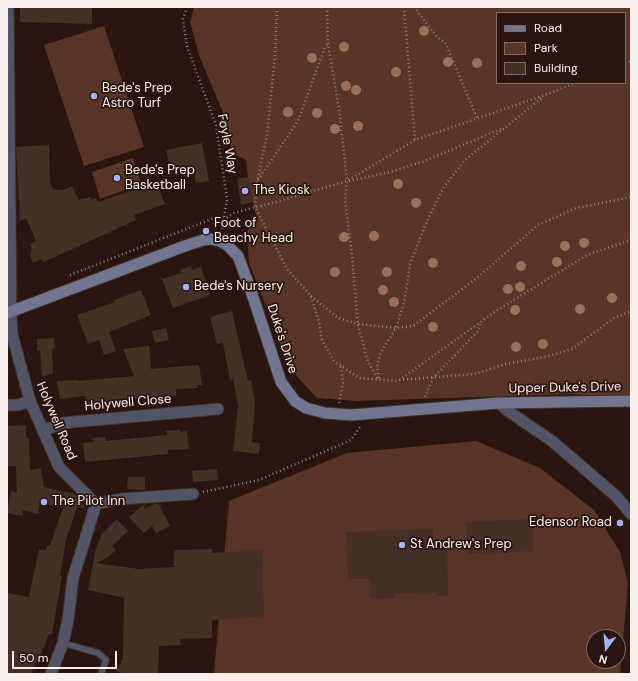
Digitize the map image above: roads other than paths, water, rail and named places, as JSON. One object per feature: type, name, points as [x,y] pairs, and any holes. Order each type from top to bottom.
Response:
[{"type":"main road","name":"Duke's Drive","points":[[9,313],[185,246],[211,239],[226,244],[238,256],[251,290],[281,382],[295,401],[306,408],[325,413],[351,415],[499,403]]},
{"type":"main road","name":"Upper Duke's Drive","points":[[499,403],[631,401]]},
{"type":"street","name":"Holywell Road","points":[[8,7],[9,313],[12,334],[30,401],[59,467],[96,504]]},
{"type":"street","points":[[7,405],[18,405],[30,401]]},
{"type":"street","points":[[499,403],[508,412],[552,441],[616,496],[631,514]]},
{"type":"street","name":"Holywell Close","points":[[43,431],[62,423],[218,409]]},
{"type":"street","points":[[51,674],[63,643],[68,620],[73,578],[96,504],[121,499],[193,494]]},
{"type":"lane","points":[[63,643],[98,653],[106,660],[101,674]]},
{"type":"place","name":"Bede's Prep Astro Turf","points":[[94,96]]},
{"type":"place","name":"Bede's Prep Basketball","points":[[117,178]]},
{"type":"place","name":"The Kiosk","points":[[245,191]]},
{"type":"place","name":"Foot of Beachy Head","points":[[206,231]]},
{"type":"place","name":"Bede's Nursery","points":[[186,287]]},
{"type":"place","name":"The Pilot Inn","points":[[44,502]]},
{"type":"place","name":"Edensor Road","points":[[620,523]]},
{"type":"place","name":"St Andrew's Prep","points":[[402,545]]}]
